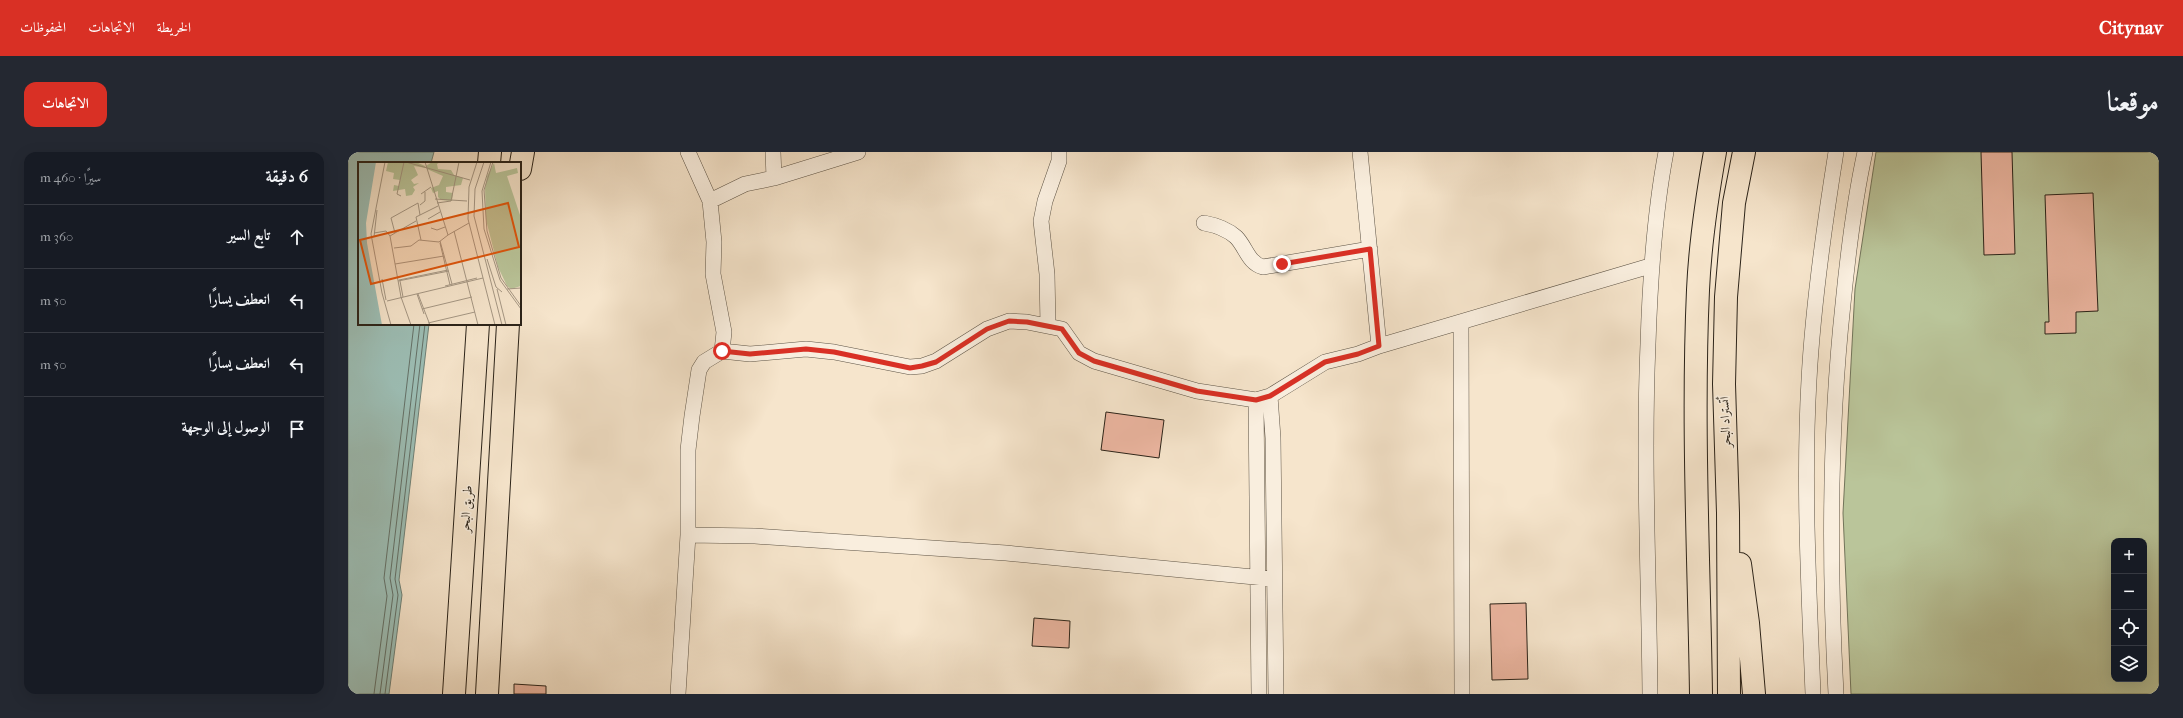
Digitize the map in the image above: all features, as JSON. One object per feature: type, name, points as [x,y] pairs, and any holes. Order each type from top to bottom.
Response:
[{"type":"highway","points":[[489,162],[490,152]]},
{"type":"highway","points":[[521,163],[523,152]]},
{"type":"highway","points":[[1701,694],[1696,411],[1698,289],[1708,197],[1715,152]]},
{"type":"highway","name":"أتستراد البحر","points":[[1729,694],[1728,513],[1724,384],[1726,297],[1734,203],[1744,152]]},
{"type":"highway","name":"طريق البحر","points":[[454,694],[478,325]]},
{"type":"highway","points":[[487,694],[508,325]]},
{"type":"highway","points":[[1728,513],[1742,573],[1754,694]]},
{"type":"street","points":[[688,152],[710,202],[714,242],[713,274],[724,332],[722,351]]},
{"type":"street","points":[[773,152],[774,178]]},
{"type":"street","points":[[710,202],[745,184],[774,178],[858,152]]},
{"type":"street","points":[[1048,325],[1046,268],[1041,221],[1045,201],[1059,161],[1059,152]]},
{"type":"street","points":[[1360,152],[1379,346]]},
{"type":"street","points":[[1650,694],[1646,430],[1650,266],[1666,152]]},
{"type":"street","points":[[1813,694],[1807,535],[1809,380],[1816,294],[1836,152]]},
{"type":"street","points":[[1836,694],[1832,572],[1833,409],[1846,270],[1853,214],[1865,152]]},
{"type":"street","points":[[1204,223],[1230,232],[1239,241],[1255,263],[1263,266],[1370,249]]},
{"type":"street","points":[[678,694],[688,535],[688,450],[699,370],[704,362],[722,351],[750,354],[806,349],[834,352],[910,368],[936,362],[997,324],[1009,321],[1048,325],[1062,329],[1079,353],[1094,361],[1197,391],[1263,398],[1321,364],[1650,266]]},
{"type":"street","points":[[1461,323],[1462,694]]},
{"type":"street","points":[[1259,694],[1257,578],[1263,398]]},
{"type":"street","points":[[1263,398],[1273,438],[1276,694]]},
{"type":"street","points":[[688,535],[755,536],[1006,553],[1274,580]]},
{"type":"green space","points":[[1876,152],[2159,152],[2159,694],[1851,694],[1843,513],[1855,289]]},
{"type":"water","points":[[348,152],[434,152],[431,162],[358,162],[358,325],[429,325],[399,580],[402,595],[389,694],[348,694]]},
{"type":"building","points":[[1981,152],[2012,152],[2015,254],[1984,255]]},
{"type":"building","points":[[2093,193],[2098,311],[2076,312],[2076,333],[2045,334],[2045,322],[2049,322],[2045,195]]},
{"type":"building","points":[[1106,412],[1164,420],[1159,458],[1101,450]]},
{"type":"building","points":[[1526,603],[1528,679],[1492,680],[1490,604]]},
{"type":"building","points":[[1034,618],[1070,621],[1069,648],[1032,646]]},
{"type":"building","points":[[514,684],[546,686],[546,694],[514,694]]},
{"type":"route","points":[[722,351],[762,354],[786,350],[806,349],[850,354],[896,366],[910,368],[936,362],[997,324],[1009,321],[1027,322],[1056,326],[1062,329],[1079,353],[1094,361],[1197,391],[1256,400],[1270,396],[1325,362],[1358,354],[1379,346],[1370,249],[1282,264]]}]
